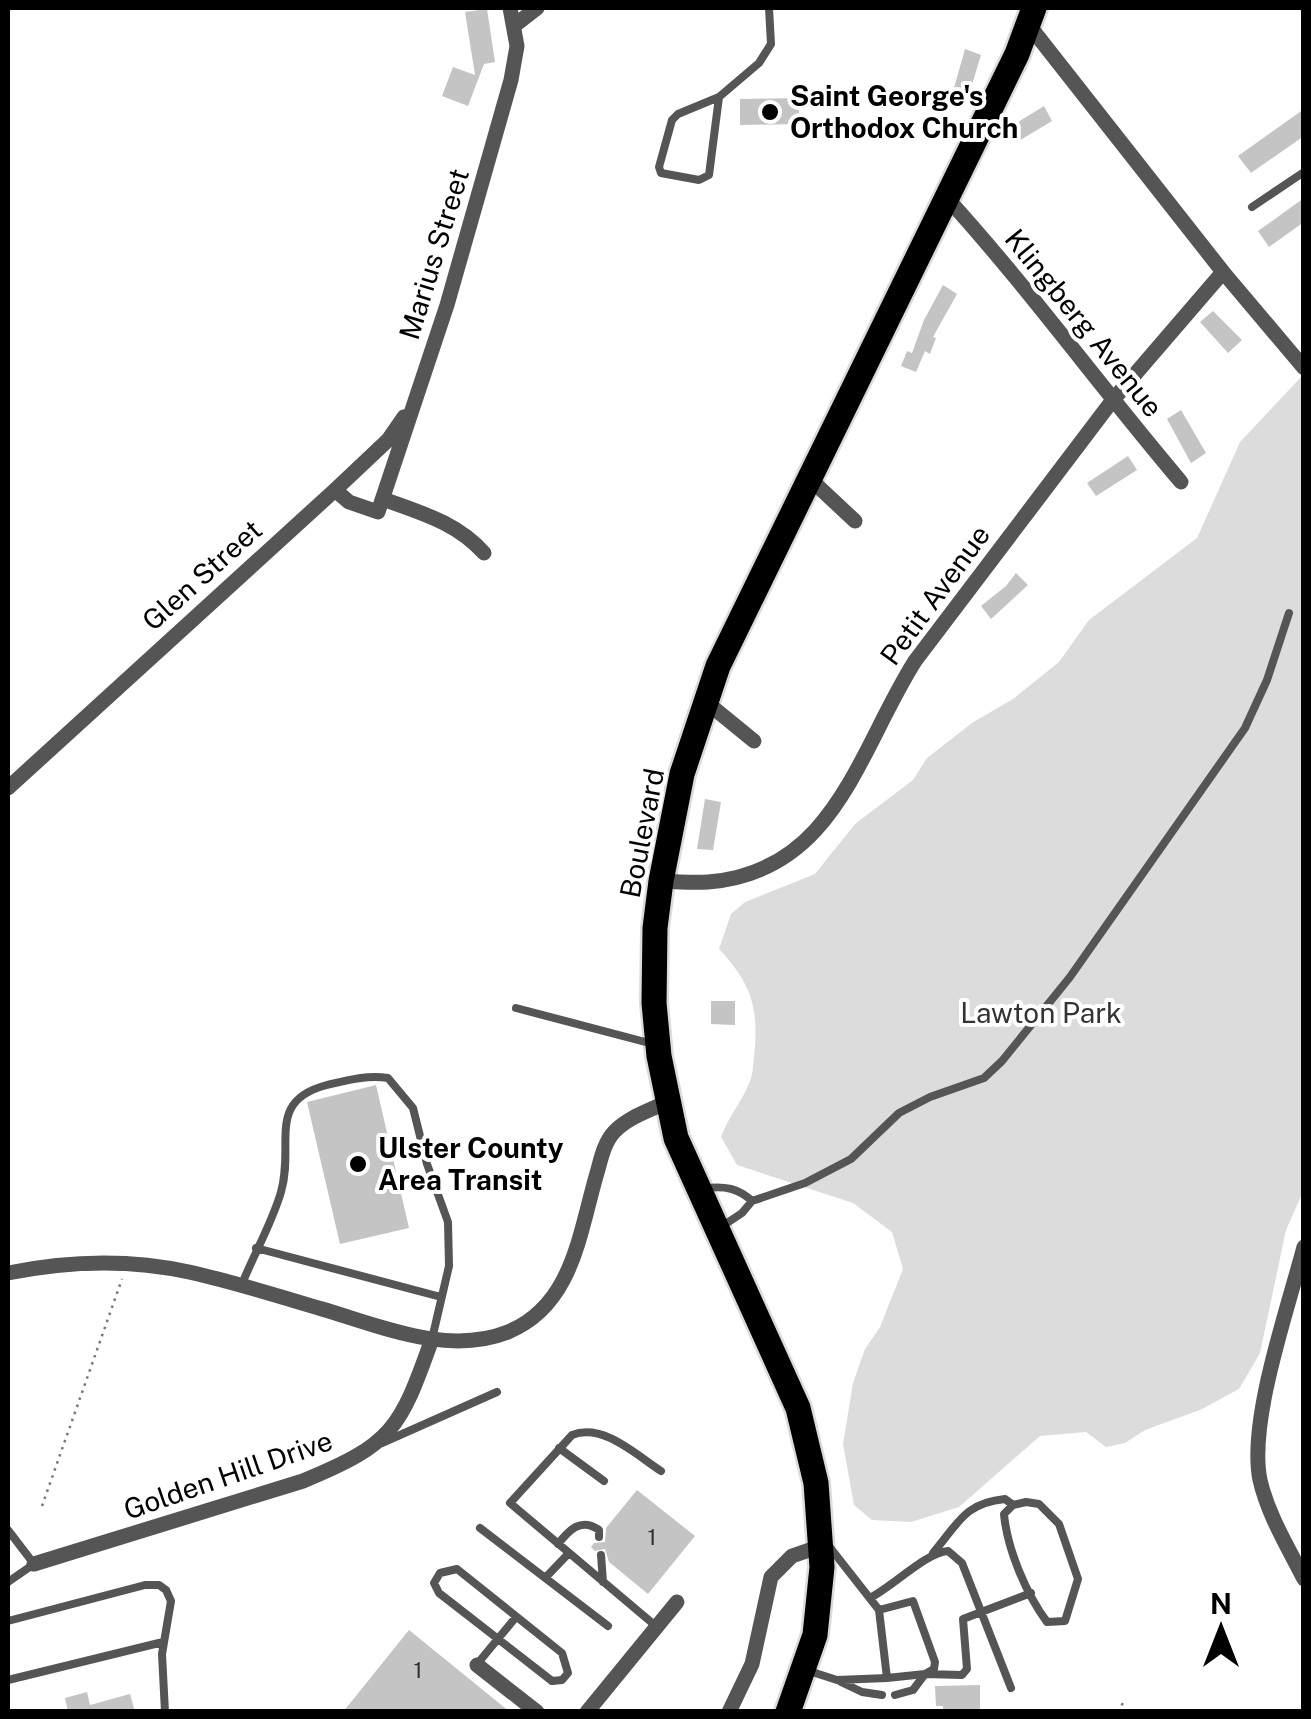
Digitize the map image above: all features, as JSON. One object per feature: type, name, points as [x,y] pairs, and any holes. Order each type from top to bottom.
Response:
[{"type":"main road","name":"Boulevard","points":[[788,1712],[815,1635],[821,1541],[816,1483],[798,1408],[676,1138],[667,1102],[654,1002],[654,947],[661,881],[682,774],[718,666],[1032,16]]},
{"type":"street","name":"Marius Street","points":[[380,506],[447,305],[511,80],[516,46],[510,8]]},
{"type":"street","points":[[515,26],[538,8]]},
{"type":"street","points":[[1032,16],[1223,272],[1304,368]]},
{"type":"street","name":"Klingberg Avenue","points":[[946,197],[1181,482]]},
{"type":"street","name":"Petit Avenue","points":[[661,881],[736,878],[774,865],[812,836],[850,786],[915,661],[1112,401],[1223,272]]},
{"type":"street","name":"Glen Street","points":[[8,788],[388,440],[418,391]]},
{"type":"street","points":[[808,477],[855,521]]},
{"type":"street","points":[[335,490],[349,502],[450,524],[484,554]]},
{"type":"street","points":[[704,701],[754,741]]},
{"type":"street","points":[[8,1273],[96,1262],[184,1271],[432,1338],[490,1337],[542,1313],[560,1292],[612,1134],[626,1122],[667,1102]]},
{"type":"street","points":[[1304,1247],[1260,1422],[1257,1452],[1270,1510],[1304,1579]]},
{"type":"street","name":"Golden Hill Drive","points":[[34,1564],[303,1481],[346,1463],[374,1447],[391,1431],[413,1393],[432,1338]]},
{"type":"street","points":[[729,1712],[752,1664],[771,1577],[792,1556],[821,1541]]},
{"type":"street","points":[[587,1712],[678,1602]]},
{"type":"street","points":[[477,1665],[534,1710]]},
{"type":"lane","points":[[719,98],[709,175],[699,180],[661,173],[659,167],[672,120],[719,98],[759,63],[771,44],[769,8]]},
{"type":"lane","points":[[1252,208],[1304,172]]},
{"type":"lane","points":[[717,1229],[742,1213],[752,1200],[805,1183],[851,1160],[900,1112],[984,1078],[1002,1061],[1070,976],[1245,728],[1267,680],[1289,614]]},
{"type":"lane","points":[[516,1008],[658,1046]]},
{"type":"lane","points":[[241,1285],[281,1194],[287,1163],[287,1116],[294,1099],[309,1090],[336,1083],[370,1076],[388,1078],[413,1108],[427,1164],[448,1222],[449,1266],[432,1338]]},
{"type":"lane","points":[[699,1188],[722,1186],[742,1191],[752,1200]]},
{"type":"lane","points":[[256,1248],[441,1297]]},
{"type":"lane","points":[[374,1447],[497,1392]]},
{"type":"lane","points":[[656,1627],[510,1503],[572,1434],[586,1430],[601,1433],[662,1471]]},
{"type":"lane","points":[[559,1448],[604,1481]]},
{"type":"lane","points":[[870,1598],[898,1583],[933,1553],[977,1504],[1005,1499],[1013,1505]]},
{"type":"lane","points":[[1026,1502],[1039,1504],[1059,1524],[1078,1579],[1065,1620],[1047,1622],[1030,1593],[1005,1528],[1004,1514],[1013,1505],[1026,1502]]},
{"type":"lane","points":[[558,1544],[566,1532],[577,1526],[594,1526],[599,1537]]},
{"type":"lane","points":[[480,1528],[608,1626]]},
{"type":"lane","points":[[8,1530],[34,1564],[8,1582]]},
{"type":"lane","points":[[821,1541],[880,1610],[887,1678]]},
{"type":"lane","points":[[933,1553],[948,1552],[962,1564],[1011,1688]]},
{"type":"lane","points":[[546,1577],[569,1553]]},
{"type":"lane","points":[[600,1555],[604,1582]]},
{"type":"lane","points":[[456,1569],[562,1653],[568,1673],[562,1680],[552,1681],[498,1639],[438,1593],[434,1583],[440,1573],[456,1569]]},
{"type":"lane","points":[[8,1622],[146,1585],[159,1585],[171,1601],[163,1642],[166,1712]]},
{"type":"lane","points":[[837,1680],[962,1675],[967,1669],[963,1619],[1030,1593]]},
{"type":"lane","points":[[880,1610],[913,1601],[935,1662],[934,1669],[913,1690],[895,1695]]},
{"type":"lane","points":[[477,1665],[516,1616]]},
{"type":"lane","points":[[8,1680],[163,1642]]},
{"type":"lane","points":[[804,1670],[862,1692],[882,1695]]},
{"type":"path","points":[[42,1506],[124,1272]]},
{"type":"path","points":[[1118,1712],[1124,1702]]},
{"type":"green space","name":"Lawton Park","points":[[1303,375],[1303,1192],[1286,1230],[1260,1353],[1239,1389],[1200,1410],[1145,1430],[1125,1443],[1106,1447],[1086,1432],[1040,1436],[959,1507],[911,1522],[872,1520],[854,1505],[843,1444],[853,1383],[903,1269],[892,1232],[853,1203],[737,1165],[721,1137],[751,1078],[755,1040],[751,999],[740,974],[719,949],[731,914],[745,902],[815,874],[855,824],[913,780],[927,758],[1059,662],[1089,620],[1197,538],[1240,442]]},
{"type":"building","points":[[487,9],[495,62],[484,64],[468,106],[442,96],[453,67],[475,75],[465,12]]},
{"type":"building","points":[[965,49],[981,55],[967,101],[952,95]]},
{"type":"building","name":"Saint George's Orthodox Church","points":[[799,98],[799,124],[740,125],[740,99]]},
{"type":"building","points":[[1044,106],[1052,121],[1017,142],[1010,127]]},
{"type":"building","points":[[1304,109],[1304,136],[1251,173],[1238,156]]},
{"type":"building","points":[[1304,198],[1304,222],[1269,247],[1258,231]]},
{"type":"building","points":[[943,285],[957,294],[933,337],[936,338],[930,354],[925,351],[916,372],[901,366],[907,351],[912,353]]},
{"type":"building","points":[[1213,311],[1242,340],[1228,353],[1200,322]]},
{"type":"building","points":[[1181,410],[1206,453],[1191,463],[1167,419]]},
{"type":"building","points":[[1128,456],[1137,470],[1096,496],[1087,483]]},
{"type":"building","points":[[1016,573],[1028,585],[991,619],[981,606]]},
{"type":"building","points":[[705,799],[721,802],[713,850],[697,849]]},
{"type":"building","points":[[711,1001],[735,1001],[735,1025],[711,1024]]},
{"type":"building","name":"Ulster County Area Transit","points":[[376,1085],[409,1228],[340,1244],[307,1102]]},
{"type":"building","points":[[637,1490],[695,1536],[648,1594],[609,1562],[605,1549],[595,1551],[591,1547],[605,1542],[606,1528]]},
{"type":"building","points":[[409,1630],[510,1712],[343,1712]]},
{"type":"building","points":[[980,1685],[980,1712],[943,1712],[943,1706],[936,1706],[935,1686]]},
{"type":"building","points":[[87,1692],[90,1705],[130,1694],[135,1712],[68,1712],[65,1698]]},
{"type":"place","name":"Saint George's Orthodox Church","points":[[770,112]]},
{"type":"place","name":"Ulster County Area Transit","points":[[358,1164]]}]
